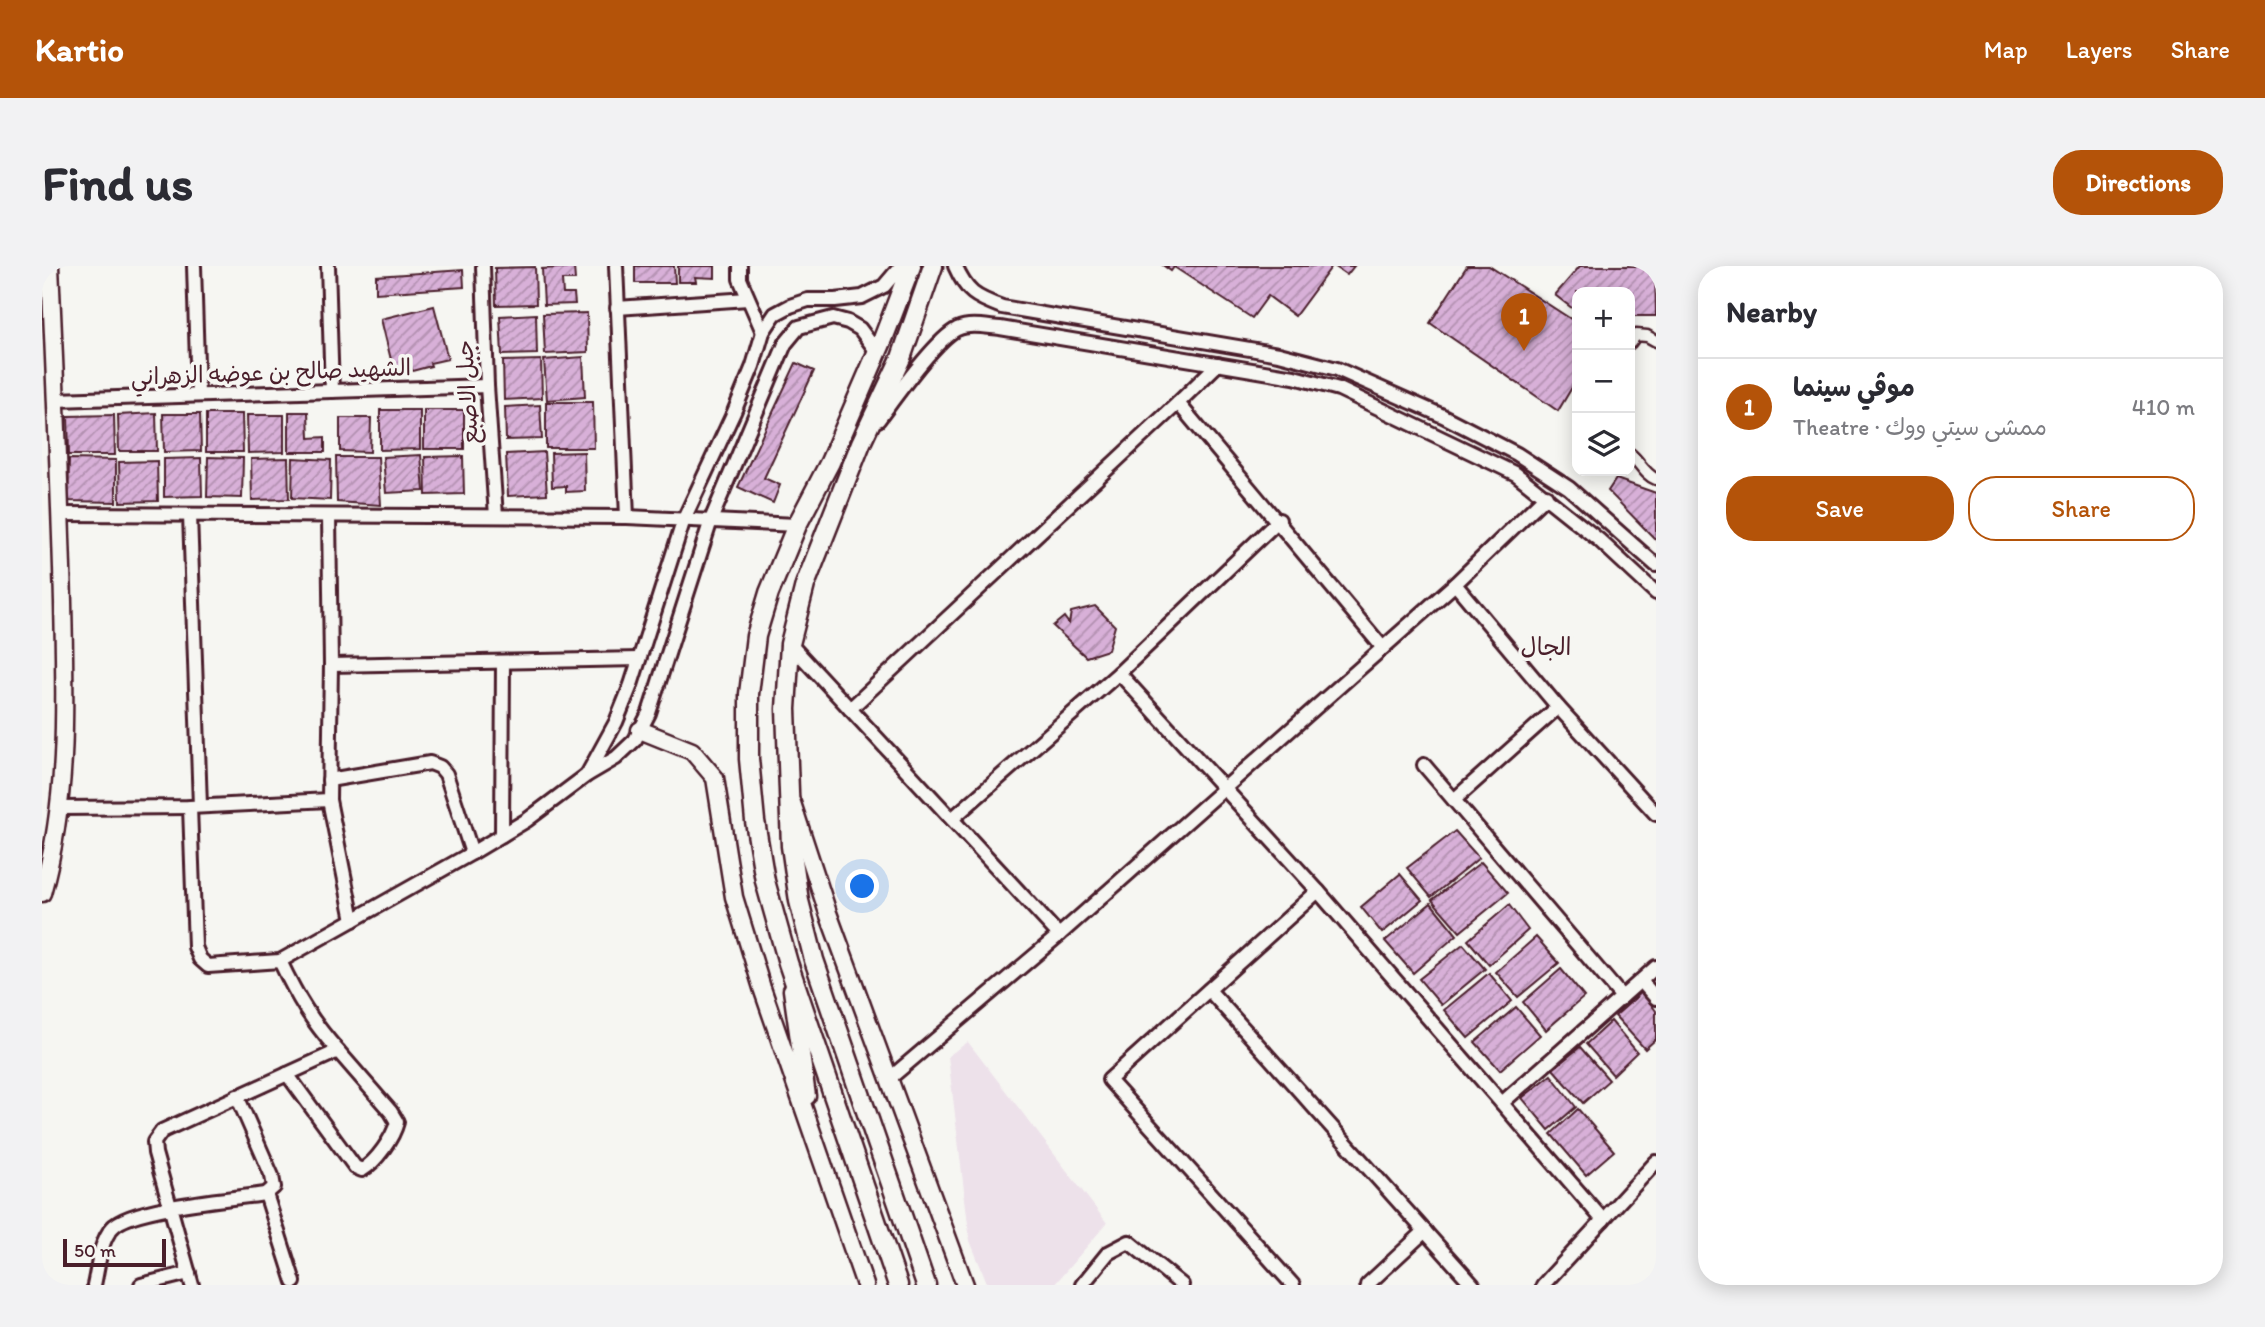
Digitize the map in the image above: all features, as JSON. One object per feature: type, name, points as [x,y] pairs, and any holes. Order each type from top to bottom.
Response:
[{"type":"main road","points":[[898,1285],[788,963],[765,881],[755,821],[749,759],[748,694],[756,636],[769,593],[797,525],[830,462],[911,266]]},
{"type":"main road","points":[[926,1285],[814,960],[791,846],[786,709],[790,644],[805,585],[862,443],[901,358],[933,266]]},
{"type":"street","points":[[42,893],[52,859],[60,808],[65,686],[61,514],[50,266]]},
{"type":"street","points":[[194,266],[198,395]]},
{"type":"street","points":[[328,266],[332,390]]},
{"type":"street","name":"جبل الاصبع","points":[[483,266],[487,386],[496,516]]},
{"type":"street","points":[[616,266],[627,517]]},
{"type":"street","points":[[740,266],[740,279],[763,331]]},
{"type":"street","points":[[587,775],[616,722],[684,519],[734,412],[753,366],[763,331],[775,314],[790,306],[808,300],[862,297],[884,286],[901,266]]},
{"type":"street","points":[[955,266],[963,284],[976,297],[1002,307],[1279,354],[1337,369],[1443,416],[1517,454],[1569,488],[1656,565]]},
{"type":"street","points":[[617,308],[748,299]]},
{"type":"street","points":[[190,515],[195,947],[200,959],[208,966],[280,961],[502,835],[587,775],[616,758],[635,740],[658,688],[711,520],[785,344],[799,327],[833,318],[860,329],[877,352]]},
{"type":"street","points":[[862,443],[909,378],[956,329],[973,326],[1000,327],[1294,377],[1339,389],[1516,474],[1599,540],[1656,593]]},
{"type":"street","points":[[1635,336],[1647,336],[1656,341]]},
{"type":"street","points":[[850,709],[1218,364]]},
{"type":"street","name":"الشهيد صالح بن عوضه الزهراني","points":[[56,400],[487,386]]},
{"type":"street","points":[[1178,403],[1279,520],[1383,648]]},
{"type":"street","points":[[1635,458],[1651,478],[1656,480]]},
{"type":"street","points":[[889,1079],[1059,935],[1383,648],[1455,584],[1546,496]]},
{"type":"street","points":[[61,514],[627,517],[797,525]]},
{"type":"street","points":[[329,516],[329,800],[353,920]]},
{"type":"street","points":[[952,820],[1119,673],[1279,520]]},
{"type":"street","points":[[1455,584],[1558,707],[1656,814]]},
{"type":"street","points":[[790,644],[1059,935]]},
{"type":"street","points":[[331,666],[639,659]]},
{"type":"street","points":[[502,835],[503,662]]},
{"type":"street","points":[[1119,673],[1318,891],[1603,1220]]},
{"type":"street","points":[[1454,800],[1558,707]]},
{"type":"street","points":[[640,730],[692,751],[715,778],[734,897],[762,988],[865,1285]]},
{"type":"street","points":[[329,780],[430,763],[440,767],[446,774],[472,853]]},
{"type":"street","points":[[1424,765],[1622,997]]},
{"type":"street","points":[[787,788],[828,912],[965,1285]]},
{"type":"street","points":[[60,808],[329,800]]},
{"type":"street","points":[[1293,1285],[1109,1080],[1318,891]]},
{"type":"street","points":[[280,961],[313,1022],[397,1122],[395,1130],[369,1166],[362,1170],[355,1167],[287,1074]]},
{"type":"street","points":[[788,963],[812,1130]]},
{"type":"street","points":[[1502,1103],[1656,967]]},
{"type":"street","points":[[1641,981],[1656,998]]},
{"type":"street","points":[[1209,990],[1473,1285]]},
{"type":"street","points":[[141,1285],[191,1279],[154,1142],[162,1131],[338,1052]]},
{"type":"street","points":[[94,1285],[106,1238],[112,1227],[122,1220],[170,1207],[266,1194],[274,1187],[237,1096]]},
{"type":"street","points":[[1543,1285],[1656,1162]]},
{"type":"street","points":[[266,1194],[294,1282]]},
{"type":"street","points":[[1367,1285],[1425,1231]]},
{"type":"street","points":[[1082,1285],[1108,1253],[1129,1242],[1182,1285]]},
{"type":"shaded area","points":[[968,1042],[1107,1223],[1054,1285],[988,1285],[970,1241],[948,1056]]},
{"type":"building","points":[[635,266],[674,266],[675,283],[635,283]]},
{"type":"building","points":[[678,266],[715,266],[715,278],[695,277],[696,282],[678,282]]},
{"type":"building","points":[[1164,266],[1332,266],[1295,316],[1268,296],[1252,318],[1174,267],[1171,271]]},
{"type":"building","points":[[1334,266],[1354,266],[1347,275]]},
{"type":"building","points":[[1467,266],[1489,266],[1572,320],[1572,387],[1558,411],[1430,323]]},
{"type":"building","points":[[1580,266],[1655,266],[1656,316],[1635,316],[1635,287],[1572,287],[1572,308],[1555,295]]},
{"type":"building","points":[[535,267],[536,304],[496,305],[495,268]]},
{"type":"building","points":[[574,267],[575,280],[562,280],[563,294],[574,294],[575,304],[544,305],[542,269]]},
{"type":"building","points":[[463,270],[464,287],[376,293],[376,276]]},
{"type":"building","points":[[434,306],[448,359],[412,371],[411,368],[394,372],[381,319]]},
{"type":"building","points":[[587,313],[588,352],[545,354],[543,314]]},
{"type":"building","points":[[536,314],[537,354],[502,355],[500,316]]},
{"type":"building","points":[[583,357],[585,397],[547,400],[544,360]]},
{"type":"building","points":[[541,360],[542,398],[504,400],[503,361]]},
{"type":"building","points":[[796,363],[814,371],[764,478],[780,485],[773,503],[738,487]]},
{"type":"building","points":[[546,402],[593,402],[594,448],[546,448]]},
{"type":"building","points":[[540,405],[542,439],[506,440],[505,407]]},
{"type":"building","points":[[380,410],[420,410],[420,449],[380,450]]},
{"type":"building","points":[[424,410],[464,410],[464,449],[424,449]]},
{"type":"building","points":[[289,412],[308,412],[309,438],[325,437],[325,452],[289,452]]},
{"type":"building","points":[[156,413],[157,451],[119,451],[118,415]]},
{"type":"building","points":[[163,414],[200,414],[201,451],[164,452]]},
{"type":"building","points":[[206,414],[242,414],[243,452],[206,452]]},
{"type":"building","points":[[114,415],[115,455],[69,455],[68,416]]},
{"type":"building","points":[[247,415],[284,415],[284,452],[248,453]]},
{"type":"building","points":[[340,418],[371,418],[370,452],[340,451]]},
{"type":"building","points":[[544,452],[547,494],[508,496],[506,454]]},
{"type":"building","points":[[584,452],[585,491],[566,492],[566,486],[552,487],[551,453]]},
{"type":"building","points":[[421,455],[424,491],[386,493],[383,457]]},
{"type":"building","points":[[463,456],[464,494],[426,495],[425,457]]},
{"type":"building","points":[[208,457],[243,458],[242,498],[207,497]]},
{"type":"building","points":[[336,457],[378,457],[381,505],[337,502]]},
{"type":"building","points":[[201,458],[202,496],[164,497],[164,459]]},
{"type":"building","points":[[288,458],[289,499],[252,500],[251,459]]},
{"type":"building","points":[[293,458],[331,460],[330,500],[292,498]]},
{"type":"building","points":[[69,459],[116,460],[116,502],[68,501]]},
{"type":"building","points":[[157,461],[158,501],[120,502],[119,462]]},
{"type":"building","points":[[1616,479],[1656,493],[1656,540],[1608,491]]},
{"type":"building","points":[[1095,606],[1115,626],[1108,650],[1086,657],[1053,626],[1064,617],[1069,624],[1071,612]]},
{"type":"building","points":[[1455,831],[1479,858],[1431,897],[1407,868]]},
{"type":"building","points":[[1481,862],[1508,893],[1460,932],[1432,900]]},
{"type":"building","points":[[1400,874],[1422,900],[1382,933],[1361,907]]},
{"type":"building","points":[[1431,903],[1457,935],[1413,973],[1385,941]]},
{"type":"building","points":[[1509,905],[1528,930],[1489,965],[1468,940]]},
{"type":"building","points":[[1536,937],[1559,963],[1518,997],[1496,972]]},
{"type":"building","points":[[1463,944],[1485,969],[1441,1005],[1419,979]]},
{"type":"building","points":[[1561,969],[1584,997],[1546,1030],[1523,1002]]},
{"type":"building","points":[[1489,973],[1512,1001],[1468,1038],[1444,1010]]},
{"type":"building","points":[[1642,992],[1656,1011],[1656,1039],[1645,1049],[1615,1016]]},
{"type":"building","points":[[1516,1007],[1540,1035],[1500,1070],[1475,1042]]},
{"type":"building","points":[[1611,1021],[1637,1052],[1613,1075],[1586,1044]]},
{"type":"building","points":[[1580,1047],[1609,1080],[1583,1103],[1553,1069]]},
{"type":"building","points":[[1551,1075],[1576,1107],[1549,1130],[1522,1098]]},
{"type":"building","points":[[1578,1109],[1614,1151],[1586,1175],[1551,1134]]},
{"type":"place","name":"موڤي سينما","points":[[1524,351]]},
{"type":"district","name":"الجال","points":[[1546,647]]}]
